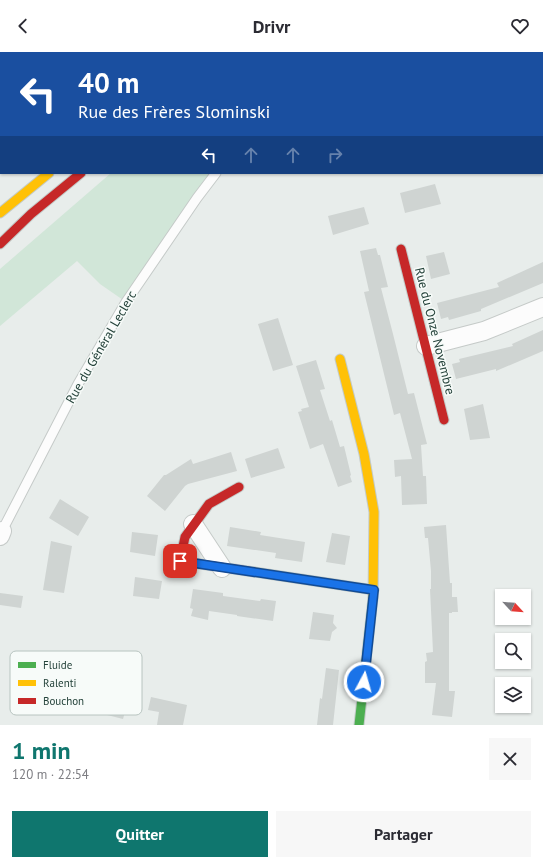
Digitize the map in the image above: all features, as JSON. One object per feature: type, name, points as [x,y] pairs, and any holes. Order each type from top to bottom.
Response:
[{"type":"main road","points":[[0,213],[47,174]]},
{"type":"main road","points":[[0,244],[31,214],[80,174]]},
{"type":"main road","name":"Rue du Onze Novembre","points":[[401,249],[444,420]]},
{"type":"main road","points":[[340,359],[364,454],[374,512],[374,590],[359,725]]},
{"type":"main road","points":[[239,487],[209,504],[193,524],[185,537],[180,561],[374,590]]},
{"type":"street","points":[[426,346],[484,331],[543,307]]},
{"type":"street","points":[[193,524],[222,568]]},
{"type":"lane","name":"Rue du Général Leclerc","points":[[1,534],[78,384],[126,302],[197,198],[215,174]]},
{"type":"green space","points":[[110,174],[215,174],[126,302],[100,284],[77,261],[0,326],[0,269]]},
{"type":"building","points":[[435,184],[441,204],[405,213],[400,193]]},
{"type":"building","points":[[364,207],[369,224],[333,235],[328,216]]},
{"type":"building","points":[[376,248],[378,255],[380,255],[388,287],[381,288],[408,394],[414,393],[427,444],[421,445],[423,476],[426,476],[427,504],[402,505],[401,476],[395,477],[394,460],[412,459],[400,413],[394,415],[364,292],[369,291],[360,251]]},
{"type":"building","points":[[444,252],[450,274],[431,279],[426,256]]},
{"type":"building","points":[[543,262],[543,283],[481,309],[481,311],[449,320],[448,317],[441,319],[437,303],[499,287],[497,283]]},
{"type":"building","points":[[278,318],[293,365],[273,371],[258,324]]},
{"type":"building","points":[[543,330],[543,351],[496,371],[496,369],[456,379],[452,364],[460,362],[459,359],[513,346],[512,344]]},
{"type":"building","points":[[316,360],[325,389],[320,390],[330,421],[332,420],[340,447],[344,446],[351,475],[352,482],[338,487],[323,444],[310,449],[298,412],[302,411],[301,409],[309,407],[296,366]]},
{"type":"building","points":[[483,404],[490,438],[470,440],[464,409]]},
{"type":"building","points":[[278,448],[285,468],[251,478],[245,459]]},
{"type":"building","points":[[231,452],[237,471],[188,484],[165,511],[147,496],[164,475],[191,459],[193,464]]},
{"type":"building","points":[[60,499],[89,517],[78,536],[49,518]]},
{"type":"building","points":[[446,525],[450,583],[452,583],[452,597],[457,597],[458,612],[449,613],[449,691],[455,691],[452,717],[432,715],[436,683],[425,683],[425,662],[427,661],[426,653],[433,652],[430,589],[431,571],[428,538],[425,538],[424,527]]},
{"type":"building","points":[[230,527],[261,532],[260,535],[305,542],[302,562],[275,558],[276,553],[227,546]]},
{"type":"building","points":[[132,532],[158,535],[155,556],[130,552]]},
{"type":"building","points":[[332,533],[350,536],[345,565],[326,562]]},
{"type":"building","points":[[51,541],[72,546],[64,593],[43,590]]},
{"type":"building","points":[[135,577],[162,581],[159,599],[133,596]]},
{"type":"building","points":[[193,589],[223,593],[223,596],[260,601],[261,599],[276,601],[273,621],[209,611],[208,620],[191,616],[193,609],[190,608]]},
{"type":"building","points":[[0,593],[23,596],[21,608],[0,605]]},
{"type":"building","points":[[313,612],[334,615],[333,623],[337,628],[332,632],[330,641],[309,639]]},
{"type":"building","points":[[326,668],[339,670],[333,725],[317,725],[320,698],[322,699]]},
{"type":"building","points":[[151,697],[187,705],[183,725],[157,725],[159,712],[148,710]]},
{"type":"building","points":[[107,715],[124,715],[123,719]]},
{"type":"traffic: fast","points":[[359,725],[373,598]]},
{"type":"traffic: slow","points":[[0,213],[48,174]]},
{"type":"traffic: slow","points":[[340,359],[364,454],[374,512],[373,598]]},
{"type":"traffic: slow","points":[[254,572],[374,590]]},
{"type":"traffic: jam","points":[[0,244],[31,214],[80,174]]},
{"type":"traffic: jam","points":[[401,249],[444,420]]},
{"type":"traffic: jam","points":[[239,487],[209,504],[185,537],[180,561],[254,572]]},
{"type":"route","points":[[180,561],[374,590],[364,682]]}]
